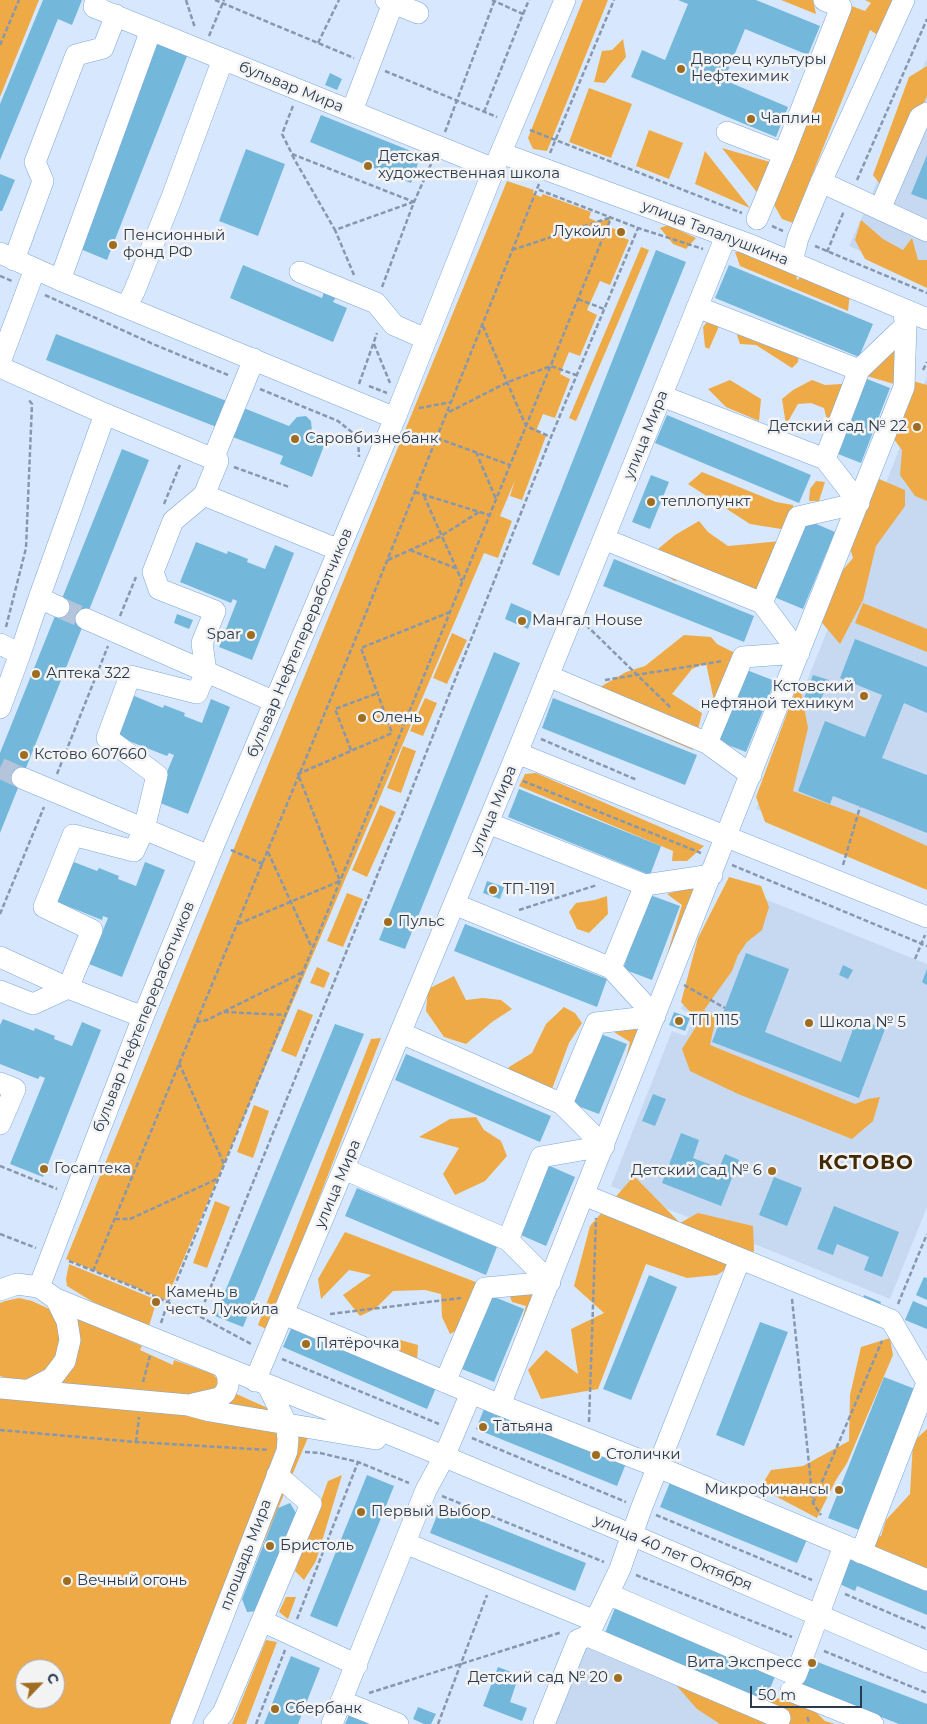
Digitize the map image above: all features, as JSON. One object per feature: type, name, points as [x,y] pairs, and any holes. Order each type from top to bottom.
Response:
[{"type":"street","name":"бульвар Мира","points":[[96,0],[94,7],[438,146],[497,161]]},
{"type":"street","name":"бульвар Нефтепереработчиков","points":[[39,1287],[143,1017],[209,856],[339,550],[401,425],[426,339],[497,161],[565,0]]},
{"type":"street","points":[[757,219],[841,7],[824,0]]},
{"type":"street","points":[[792,262],[798,238],[821,182],[904,0]]},
{"type":"street","points":[[352,111],[370,65],[389,2],[418,14]]},
{"type":"street","points":[[116,15],[103,48],[76,55],[35,162],[43,181],[7,256],[32,278],[60,280],[353,400],[401,425]]},
{"type":"street","points":[[60,280],[151,30]]},
{"type":"street","points":[[126,307],[134,292],[168,206],[223,59]]},
{"type":"street","points":[[880,209],[920,117],[927,113]]},
{"type":"street","points":[[727,132],[784,154]]},
{"type":"street","name":"улица Талалушкина","points":[[497,161],[726,236],[792,262],[904,317],[927,319]]},
{"type":"street","points":[[821,182],[927,231]]},
{"type":"street","name":"улица Мира","points":[[262,1383],[267,1352],[517,753],[726,236]]},
{"type":"street","points":[[300,272],[370,301],[394,325],[426,339]]},
{"type":"street","points":[[0,362],[32,278]]},
{"type":"street","points":[[697,307],[859,370]]},
{"type":"street","points":[[825,459],[859,370],[904,317]]},
{"type":"street","points":[[500,1405],[550,1282],[591,1197],[604,1146],[904,387],[904,317]]},
{"type":"street","points":[[0,991],[33,1004],[68,988],[92,930],[44,907],[73,835],[134,850],[144,829],[157,775],[106,738],[130,676],[197,693],[206,672],[202,643],[216,611],[158,589],[153,572],[173,520],[204,496],[244,382],[254,359]]},
{"type":"street","points":[[0,367],[105,414],[216,460]]},
{"type":"street","points":[[662,396],[825,459],[859,503]]},
{"type":"street","points":[[0,708],[8,647],[39,598],[105,414]]},
{"type":"street","points":[[204,496],[339,550]]},
{"type":"street","points":[[762,603],[798,517],[859,503]]},
{"type":"street","points":[[604,539],[762,603],[800,653]]},
{"type":"street","points":[[39,598],[59,606]]},
{"type":"street","points":[[86,619],[275,702]]},
{"type":"street","points":[[707,743],[742,657],[800,653]]},
{"type":"street","points":[[548,676],[707,743],[751,775]]},
{"type":"street","points":[[517,753],[927,917]]},
{"type":"street","points":[[22,778],[209,856]]},
{"type":"street","points":[[488,823],[645,885],[712,875]]},
{"type":"street","points":[[610,968],[645,885]]},
{"type":"street","points":[[454,904],[610,968],[655,1016]]},
{"type":"street","points":[[0,957],[68,988],[143,1017]]},
{"type":"street","points":[[562,1104],[596,1023],[655,1016]]},
{"type":"street","points":[[401,1033],[562,1104],[604,1146]]},
{"type":"street","points":[[0,1083],[15,1090],[0,1124]]},
{"type":"street","points":[[508,1240],[541,1157],[604,1146]]},
{"type":"street","points":[[344,1169],[508,1240],[550,1282]]},
{"type":"street","points":[[405,1543],[493,1579],[779,1721],[830,1588],[853,1550],[927,1383],[891,1320],[591,1197]]},
{"type":"street","points":[[544,1724],[578,1640],[592,1629],[620,1568],[641,1509],[740,1259]]},
{"type":"street","points":[[445,1382],[485,1288],[550,1282]]},
{"type":"street","points":[[6,1284],[39,1287],[56,1299],[419,1446]]},
{"type":"street","points":[[29,1390],[52,1378],[65,1361],[70,1340],[67,1321],[56,1299]]},
{"type":"street","points":[[284,1314],[500,1405],[658,1467],[927,1580]]},
{"type":"street","points":[[188,1405],[210,1401],[219,1398],[225,1393],[228,1386],[228,1377],[224,1367]]},
{"type":"street","name":"площадь Мира","points":[[184,1723],[287,1451],[286,1423],[262,1383]]},
{"type":"street","points":[[1,1391],[29,1390],[188,1405],[210,1411],[419,1446]]},
{"type":"street","points":[[332,1724],[426,1490],[444,1456],[471,1393]]},
{"type":"street","name":"улица 40 лет Октября","points":[[419,1446],[927,1662]]},
{"type":"street","points":[[214,1724],[223,1713],[310,1504],[277,1475]]},
{"type":"street","points":[[608,1594],[793,1683],[873,1724]]},
{"type":"street","points":[[262,1621],[357,1665]]},
{"type":"street","points":[[342,1701],[398,1724]]},
{"type":"path","points":[[0,45],[19,0]]},
{"type":"path","points":[[186,0],[202,51]]},
{"type":"path","points":[[215,0],[223,1],[484,112],[757,219],[827,252],[927,293]]},
{"type":"path","points":[[318,43],[339,0]]},
{"type":"path","points":[[484,112],[529,0]]},
{"type":"path","points":[[202,51],[223,1]]},
{"type":"path","points":[[370,301],[458,100],[493,1],[524,14]]},
{"type":"path","points":[[827,252],[927,19]]},
{"type":"path","points":[[296,98],[282,134],[335,230],[370,301]]},
{"type":"path","points":[[292,154],[414,202]]},
{"type":"path","points":[[93,1271],[268,852],[298,774],[448,413],[511,250],[537,190]]},
{"type":"path","points":[[335,230],[414,202]]},
{"type":"path","points":[[159,1329],[168,1302],[224,1164],[611,218],[511,250]]},
{"type":"path","points":[[199,1316],[402,814],[576,375],[638,228]]},
{"type":"path","points":[[0,276],[32,278],[153,344],[338,421],[358,437]]},
{"type":"path","points":[[578,299],[604,309]]},
{"type":"path","points":[[483,326],[526,426],[551,437]]},
{"type":"path","points":[[343,425],[379,328]]},
{"type":"path","points":[[374,342],[391,387]]},
{"type":"path","points":[[920,376],[927,362]]},
{"type":"path","points":[[448,413],[508,382],[551,366],[576,375]]},
{"type":"path","points":[[8,647],[26,548],[32,404],[26,397]]},
{"type":"path","points":[[418,408],[452,402]]},
{"type":"path","points":[[401,425],[434,445]]},
{"type":"path","points":[[437,438],[510,466]]},
{"type":"path","points":[[161,512],[187,447]]},
{"type":"path","points":[[476,452],[496,499]]},
{"type":"path","points":[[216,460],[289,486]]},
{"type":"path","points":[[415,492],[489,515]]},
{"type":"path","points":[[424,496],[462,582]]},
{"type":"path","points":[[386,561],[441,536],[478,512]]},
{"type":"path","points":[[410,550],[456,568]]},
{"type":"path","points":[[0,914],[136,576]]},
{"type":"path","points":[[353,645],[361,648],[450,611]]},
{"type":"path","points":[[574,613],[672,709]]},
{"type":"path","points":[[361,648],[392,733]]},
{"type":"path","points":[[600,681],[742,657]]},
{"type":"path","points":[[335,709],[378,693]]},
{"type":"path","points":[[328,705],[335,709],[351,750]]},
{"type":"path","points":[[298,774],[392,733],[399,736]]},
{"type":"path","points":[[298,774],[340,881]]},
{"type":"path","points":[[827,905],[843,865],[860,807]]},
{"type":"path","points":[[268,852],[312,949]]},
{"type":"path","points":[[491,919],[624,877]]},
{"type":"path","points":[[236,925],[340,881]]},
{"type":"path","points":[[915,959],[927,929]]},
{"type":"path","points":[[196,1022],[207,1020],[303,972]]},
{"type":"path","points":[[680,984],[725,1008]]},
{"type":"path","points":[[223,1012],[285,1015]]},
{"type":"path","points":[[179,1063],[224,1164]]},
{"type":"path","points":[[0,1166],[57,1189]]},
{"type":"path","points":[[115,1219],[130,1219],[218,1179]]},
{"type":"path","points":[[589,1440],[591,1197]]},
{"type":"path","points":[[812,1503],[891,1320],[926,1233]]},
{"type":"path","points":[[0,1234],[168,1302],[267,1352],[927,1629]]},
{"type":"path","points":[[790,1279],[812,1503],[823,1518]]},
{"type":"path","points":[[323,1314],[482,1295]]},
{"type":"path","points":[[141,1388],[150,1356]]},
{"type":"path","points":[[136,1442],[140,1413]]},
{"type":"path","points":[[0,1430],[136,1442],[320,1452],[358,1462],[927,1693]]},
{"type":"path","points":[[256,1724],[358,1462]]},
{"type":"path","points":[[438,1724],[493,1579]]},
{"type":"path","points":[[369,1692],[568,1630]]},
{"type":"shaded area","points":[[0,0],[39,0],[0,97]]},
{"type":"shaded area","points":[[583,0],[608,0],[547,151],[533,149],[528,138]]},
{"type":"shaded area","points":[[781,0],[813,0],[816,14]]},
{"type":"shaded area","points":[[865,0],[897,0],[879,36],[870,30],[793,223],[782,219],[773,203],[849,5],[865,11],[871,3]]},
{"type":"shaded area","points":[[623,39],[626,57],[605,83],[594,82],[602,51],[612,50]]},
{"type":"shaded area","points":[[927,58],[927,280],[849,246]]},
{"type":"shaded area","points":[[927,66],[927,96],[899,160],[883,188],[873,175],[909,77]]},
{"type":"shaded area","points":[[589,88],[632,104],[611,158],[569,142]]},
{"type":"shaded area","points":[[649,130],[683,143],[669,179],[636,166]]},
{"type":"shaded area","points":[[722,148],[770,162],[759,195]]},
{"type":"shaded area","points":[[705,151],[750,208],[695,184]]},
{"type":"shaded area","points":[[507,181],[534,190],[533,193],[541,197],[543,194],[591,212],[589,218],[598,222],[611,218],[608,226],[621,232],[619,236],[629,240],[610,285],[600,281],[587,310],[597,315],[580,356],[569,352],[560,374],[570,379],[555,418],[543,414],[536,431],[546,436],[522,500],[510,496],[515,480],[500,516],[512,521],[498,558],[484,553],[166,1300],[66,1259]]},
{"type":"shaded area","points":[[861,220],[883,239],[903,250],[912,238],[918,260],[927,260],[927,288],[865,259],[855,240]]},
{"type":"shaded area","points":[[668,225],[696,238],[686,249],[673,244],[660,228]]},
{"type":"shaded area","points":[[641,247],[649,250],[576,421],[569,418]]},
{"type":"shaded area","points":[[735,252],[754,252],[795,267],[797,280],[810,270],[850,292],[848,311],[740,266]]},
{"type":"shaded area","points":[[712,316],[720,324],[709,349],[705,347],[703,327]]},
{"type":"shaded area","points":[[746,323],[800,345],[798,362],[792,368],[756,345],[740,344],[737,335]]},
{"type":"shaded area","points":[[899,341],[894,384],[860,374]]},
{"type":"shaded area","name":"Кстовский нефтяной техникум","points":[[927,376],[927,878],[756,809]]},
{"type":"shaded area","points":[[730,380],[761,399],[759,421],[726,407],[708,389]]},
{"type":"shaded area","points":[[812,380],[825,385],[857,383],[851,403],[827,420],[824,408],[811,403],[798,404],[786,425],[782,399],[793,390]]},
{"type":"shaded area","name":"Детский сад № 22","points":[[913,381],[927,385],[927,501],[915,496],[900,475],[902,450],[890,434]]},
{"type":"shaded area","points":[[702,472],[776,502],[793,505],[794,516],[781,529],[750,524],[688,484]]},
{"type":"shaded area","points":[[879,479],[905,490],[905,506],[876,546],[863,600],[840,644],[818,618],[842,571],[853,558],[847,539]]},
{"type":"shaded area","points":[[816,481],[825,482],[819,501],[809,501],[810,489]]},
{"type":"shaded area","points":[[699,521],[708,532],[728,546],[781,541],[761,586],[744,600],[701,570],[675,581],[651,567],[658,549],[675,535]]},
{"type":"shaded area","points":[[863,603],[927,629],[927,652],[855,623]]},
{"type":"shaded area","points":[[452,633],[467,640],[447,684],[433,678]]},
{"type":"shaded area","points":[[684,635],[711,637],[717,644],[735,653],[714,701],[706,663],[692,669],[672,694],[702,713],[693,750],[571,698],[583,697],[626,672],[645,666]]},
{"type":"shaded area","points":[[799,681],[808,728],[793,791],[861,816],[927,846],[927,890],[765,822],[756,797]]},
{"type":"shaded area","points":[[425,698],[437,703],[423,736],[410,731]]},
{"type":"shaded area","points":[[403,746],[416,751],[401,793],[387,788]]},
{"type":"shaded area","points":[[536,773],[704,846],[687,861],[672,861],[673,851],[519,786],[525,774]]},
{"type":"shaded area","points":[[380,805],[396,812],[367,877],[352,870]]},
{"type":"shaded area","points":[[729,877],[761,886],[769,907],[762,930],[747,942],[738,955],[732,971],[704,1010],[716,1017],[710,1045],[855,1104],[880,1097],[873,1121],[852,1139],[738,1094],[690,1071],[682,1049],[699,1022],[681,1002],[698,938]]},
{"type":"shaded area","points":[[730,885],[927,964],[927,1207],[890,1299],[611,1186],[672,1031],[686,1036],[694,1015],[681,1009]]},
{"type":"shaded area","points":[[695,886],[664,965],[682,905],[667,894]]},
{"type":"shaded area","points":[[347,893],[363,899],[343,947],[327,941]]},
{"type":"shaded area","points":[[607,896],[608,914],[589,933],[577,929],[569,912],[576,903]]},
{"type":"shaded area","points":[[317,967],[330,973],[324,988],[310,983]]},
{"type":"shaded area","points":[[454,976],[466,1000],[483,998],[501,1000],[512,1009],[492,1022],[466,1044],[444,1037],[426,1011],[428,989]]},
{"type":"shaded area","points":[[564,1007],[575,1013],[582,1023],[569,1043],[545,1108],[502,1085],[509,1067],[532,1053],[546,1024]]},
{"type":"shaded area","points":[[298,1009],[313,1015],[296,1057],[281,1051]]},
{"type":"shaded area","points":[[626,1027],[639,1030],[622,1075],[630,1042],[614,1032]]},
{"type":"shaded area","points":[[381,1038],[268,1330],[258,1325],[371,1039]]},
{"type":"shaded area","points":[[254,1105],[269,1111],[253,1158],[237,1152]]},
{"type":"shaded area","points":[[476,1117],[484,1130],[501,1141],[507,1156],[485,1181],[455,1195],[443,1174],[459,1148],[419,1137],[450,1119]]},
{"type":"shaded area","points":[[634,1176],[680,1223],[698,1213],[753,1226],[754,1251],[717,1275],[687,1278],[646,1264],[598,1389],[541,1399],[528,1370],[546,1350],[578,1374],[571,1329],[604,1313],[574,1286],[590,1226]]},
{"type":"shaded area","points":[[215,1201],[230,1207],[207,1268],[193,1263]]},
{"type":"shaded area","points":[[345,1232],[481,1284],[459,1329],[450,1334],[442,1317],[441,1294],[425,1290],[393,1291],[375,1309],[360,1316],[343,1295],[371,1275],[349,1270],[321,1299],[318,1279]]},
{"type":"shaded area","points":[[69,1264],[157,1300],[149,1326],[93,1302],[67,1286],[66,1279]]},
{"type":"shaded area","points":[[530,1291],[536,1296],[516,1339],[526,1306],[512,1302],[509,1294]]},
{"type":"shaded area","points":[[19,1298],[32,1301],[73,1320],[74,1317],[142,1346],[140,1350],[173,1365],[174,1360],[213,1374],[221,1383],[221,1387],[312,1428],[187,1724],[0,1724],[0,1397],[6,1378],[0,1376],[0,1303]]},
{"type":"shaded area","points":[[890,1338],[893,1355],[847,1463],[836,1480],[817,1518],[760,1488],[771,1470],[803,1466],[849,1441],[850,1395],[861,1347]]},
{"type":"shaded area","points":[[400,1340],[418,1345],[417,1362],[389,1351],[390,1341]]},
{"type":"shaded area","points":[[927,1429],[927,1570],[859,1540],[881,1536],[886,1520],[910,1494],[913,1442]]},
{"type":"shaded area","points":[[342,1475],[316,1561],[304,1580],[295,1571],[328,1481]]},
{"type":"shaded area","points":[[286,1597],[296,1597],[288,1619],[279,1612]]},
{"type":"shaded area","points":[[266,1640],[277,1642],[246,1724],[232,1724]]},
{"type":"shaded area","name":"Детский сад № 20","points":[[580,1641],[762,1715],[758,1724],[547,1724]]},
{"type":"shaded area","points":[[676,1685],[755,1700],[800,1697],[825,1721],[835,1724],[720,1724],[697,1709]]},
{"type":"building","points":[[43,0],[82,0],[72,25],[58,19],[0,160],[0,104]]},
{"type":"building","name":"Дворец культуры Нефтехимик","points":[[678,0],[756,0],[820,26],[808,55],[745,29],[724,80],[788,107],[776,137],[631,77],[642,50],[665,60],[688,4]]},
{"type":"building","points":[[157,44],[187,56],[107,260],[78,248]]},
{"type":"building","points":[[330,73],[342,79],[337,90],[325,85]]},
{"type":"building","points":[[321,115],[421,155],[411,183],[310,142]]},
{"type":"building","points":[[246,149],[285,164],[258,236],[219,221]]},
{"type":"building","points":[[927,155],[927,200],[911,194]]},
{"type":"building","points":[[0,174],[15,180],[2,211],[0,211]]},
{"type":"building","points":[[656,250],[686,262],[559,576],[532,564]]},
{"type":"building","points":[[243,265],[322,298],[324,292],[336,297],[333,302],[347,308],[333,342],[230,298]]},
{"type":"building","points":[[729,265],[873,324],[859,357],[715,298]]},
{"type":"building","points":[[56,334],[229,402],[219,428],[46,360]]},
{"type":"building","points":[[862,377],[890,388],[861,463],[833,452]]},
{"type":"building","points":[[241,407],[289,426],[297,417],[306,416],[311,421],[312,431],[327,438],[312,477],[280,464],[283,456],[230,436]]},
{"type":"building","points":[[667,415],[811,475],[799,503],[655,443]]},
{"type":"building","points":[[122,449],[149,460],[0,833],[0,753]]},
{"type":"building","name":"теплопункт","points":[[651,475],[669,482],[650,529],[632,522]]},
{"type":"building","points":[[807,520],[835,532],[803,609],[774,597]]},
{"type":"building","points":[[196,542],[227,554],[228,551],[248,559],[247,562],[265,569],[275,545],[294,553],[252,660],[219,647],[237,601],[233,599],[231,603],[180,582]]},
{"type":"building","points":[[614,559],[754,616],[744,642],[603,586]]},
{"type":"building","points":[[511,603],[534,613],[528,629],[505,619]]},
{"type":"building","points":[[177,614],[193,620],[189,629],[174,623]]},
{"type":"building","points":[[855,639],[927,667],[927,713],[904,703],[882,758],[927,775],[927,833],[833,796],[830,804],[798,791],[825,721],[865,737],[882,695],[840,678]]},
{"type":"building","points":[[494,652],[520,663],[405,949],[379,940]]},
{"type":"building","points":[[744,669],[775,681],[746,752],[715,740]]},
{"type":"building","points":[[813,675],[829,680],[818,707],[803,701]]},
{"type":"building","points":[[132,695],[163,708],[164,705],[185,713],[184,716],[202,723],[211,699],[230,707],[188,814],[155,801],[174,755],[169,753],[167,756],[116,736]]},
{"type":"building","points":[[553,698],[697,755],[685,785],[542,728]]},
{"type":"building","points":[[519,789],[661,846],[650,875],[508,817]]},
{"type":"building","points":[[66,859],[97,871],[99,868],[119,876],[118,879],[136,886],[145,862],[165,870],[122,977],[89,964],[108,918],[103,916],[102,920],[50,899]]},
{"type":"building","name":"ТП-1191","points":[[487,881],[504,887],[500,899],[483,893]]},
{"type":"building","points":[[650,895],[680,906],[652,980],[623,969]]},
{"type":"building","points":[[465,924],[607,979],[597,1007],[454,951]]},
{"type":"building","points":[[746,953],[789,969],[765,1032],[841,1062],[857,1018],[885,1029],[859,1098],[712,1042]]},
{"type":"building","points":[[843,965],[853,970],[848,979],[839,975]]},
{"type":"building","points":[[927,969],[927,985],[922,982]]},
{"type":"building","name":"ТП 1115","points":[[674,1012],[690,1018],[685,1031],[669,1025]]},
{"type":"building","points":[[3,1019],[34,1031],[35,1028],[55,1036],[54,1039],[72,1046],[82,1022],[101,1030],[43,1177],[10,1164],[45,1078],[40,1076],[38,1079],[0,1064],[0,1025]]},
{"type":"building","points":[[335,1024],[364,1034],[243,1327],[215,1316]]},
{"type":"building","points":[[598,1033],[627,1044],[599,1114],[570,1103]]},
{"type":"building","points":[[406,1054],[551,1116],[540,1142],[395,1080]]},
{"type":"building","points":[[653,1094],[666,1099],[655,1126],[642,1121]]},
{"type":"building","points":[[681,1133],[699,1140],[693,1158],[719,1168],[725,1154],[739,1160],[721,1206],[662,1183]]},
{"type":"building","points":[[543,1163],[575,1177],[546,1246],[514,1232]]},
{"type":"building","points":[[774,1177],[802,1188],[787,1226],[759,1215]]},
{"type":"building","points":[[357,1188],[497,1247],[486,1275],[345,1216]]},
{"type":"building","points":[[834,1206],[899,1232],[882,1277],[864,1270],[869,1257],[837,1244],[833,1255],[817,1249]]},
{"type":"building","points":[[649,1275],[677,1287],[631,1400],[603,1389]]},
{"type":"building","points":[[924,1277],[927,1278],[927,1300],[916,1295]]},
{"type":"building","points":[[487,1294],[524,1309],[494,1382],[457,1367]]},
{"type":"building","points":[[864,1295],[881,1302],[878,1310],[861,1303]]},
{"type":"building","points":[[913,1301],[927,1307],[927,1329],[905,1320]]},
{"type":"building","points":[[294,1322],[438,1383],[427,1409],[283,1347]]},
{"type":"building","points":[[760,1322],[788,1332],[744,1446],[716,1435]]},
{"type":"building","points":[[884,1377],[915,1389],[859,1530],[828,1518]]},
{"type":"building","points":[[486,1404],[627,1461],[617,1486],[476,1429]]},
{"type":"building","points":[[367,1475],[394,1486],[337,1627],[310,1616]]},
{"type":"building","points":[[671,1480],[808,1537],[797,1563],[660,1507]]},
{"type":"building","points":[[290,1503],[296,1513],[257,1611],[247,1612],[242,1599],[278,1508]]},
{"type":"building","points":[[441,1505],[586,1563],[575,1591],[430,1533]]},
{"type":"building","points":[[846,1551],[927,1584],[927,1615],[857,1586],[855,1591],[833,1581]]},
{"type":"building","points":[[615,1608],[778,1669],[765,1701],[605,1633]]},
{"type":"building","points":[[291,1656],[320,1668],[298,1724],[264,1724]]},
{"type":"building","points":[[807,1658],[927,1704],[927,1724],[899,1724],[797,1684]]},
{"type":"building","points":[[498,1667],[519,1675],[510,1702],[527,1708],[522,1721],[483,1706]]},
{"type":"building","points":[[418,1707],[436,1714],[431,1724],[424,1724],[413,1719]]},
{"type":"building","points":[[349,1715],[369,1724],[345,1724]]},
{"type":"tunnel","points":[[59,607],[86,619]]},
{"type":"tunnel","points":[[0,768],[22,778]]},
{"type":"place","name":"Дворец культуры Нефтехимик","points":[[681,69]]},
{"type":"place","name":"Чаплин","points":[[751,119]]},
{"type":"place","name":"Детская художественная школа","points":[[368,166]]},
{"type":"place","name":"Лукойл","points":[[621,232]]},
{"type":"place","name":"Пенсионный фонд РФ","points":[[113,245]]},
{"type":"place","name":"Детский сад № 22","points":[[917,427]]},
{"type":"place","name":"Саровбизнебанк","points":[[295,439]]},
{"type":"place","name":"теплопункт","points":[[651,502]]},
{"type":"place","name":"Мангал House","points":[[522,621]]},
{"type":"place","name":"Spar","points":[[251,635]]},
{"type":"place","name":"Аптека 322","points":[[36,674]]},
{"type":"place","name":"Кстовский нефтяной техникум","points":[[864,696]]},
{"type":"place","name":"Олень","points":[[362,718]]},
{"type":"place","name":"Кстово 607660","points":[[24,755]]},
{"type":"place","name":"ТП-1191","points":[[493,890]]},
{"type":"place","name":"Пульс","points":[[388,922]]},
{"type":"place","name":"ТП 1115","points":[[679,1021]]},
{"type":"place","name":"Школа № 5","points":[[809,1023]]},
{"type":"place","name":"Госаптека","points":[[44,1169]]},
{"type":"place","name":"Детский сад № 6","points":[[772,1171]]},
{"type":"place","name":"Камень в честь Лукойла","points":[[156,1302]]},
{"type":"place","name":"Пятёрочка","points":[[306,1344]]},
{"type":"place","name":"Татьяна","points":[[483,1427]]},
{"type":"place","name":"Столички","points":[[596,1455]]},
{"type":"place","name":"Микрофинансы","points":[[839,1490]]},
{"type":"place","name":"Первый Выбор","points":[[361,1512]]},
{"type":"place","name":"Бристоль","points":[[270,1546]]},
{"type":"place","name":"Вечный огонь","points":[[67,1581]]},
{"type":"place","name":"Вита Экспресс","points":[[812,1663]]},
{"type":"place","name":"Детский сад № 20","points":[[618,1678]]},
{"type":"place","name":"Сбербанк","points":[[275,1709]]},
{"type":"district","name":"КСТОВО","points":[[866,1163]]}]
